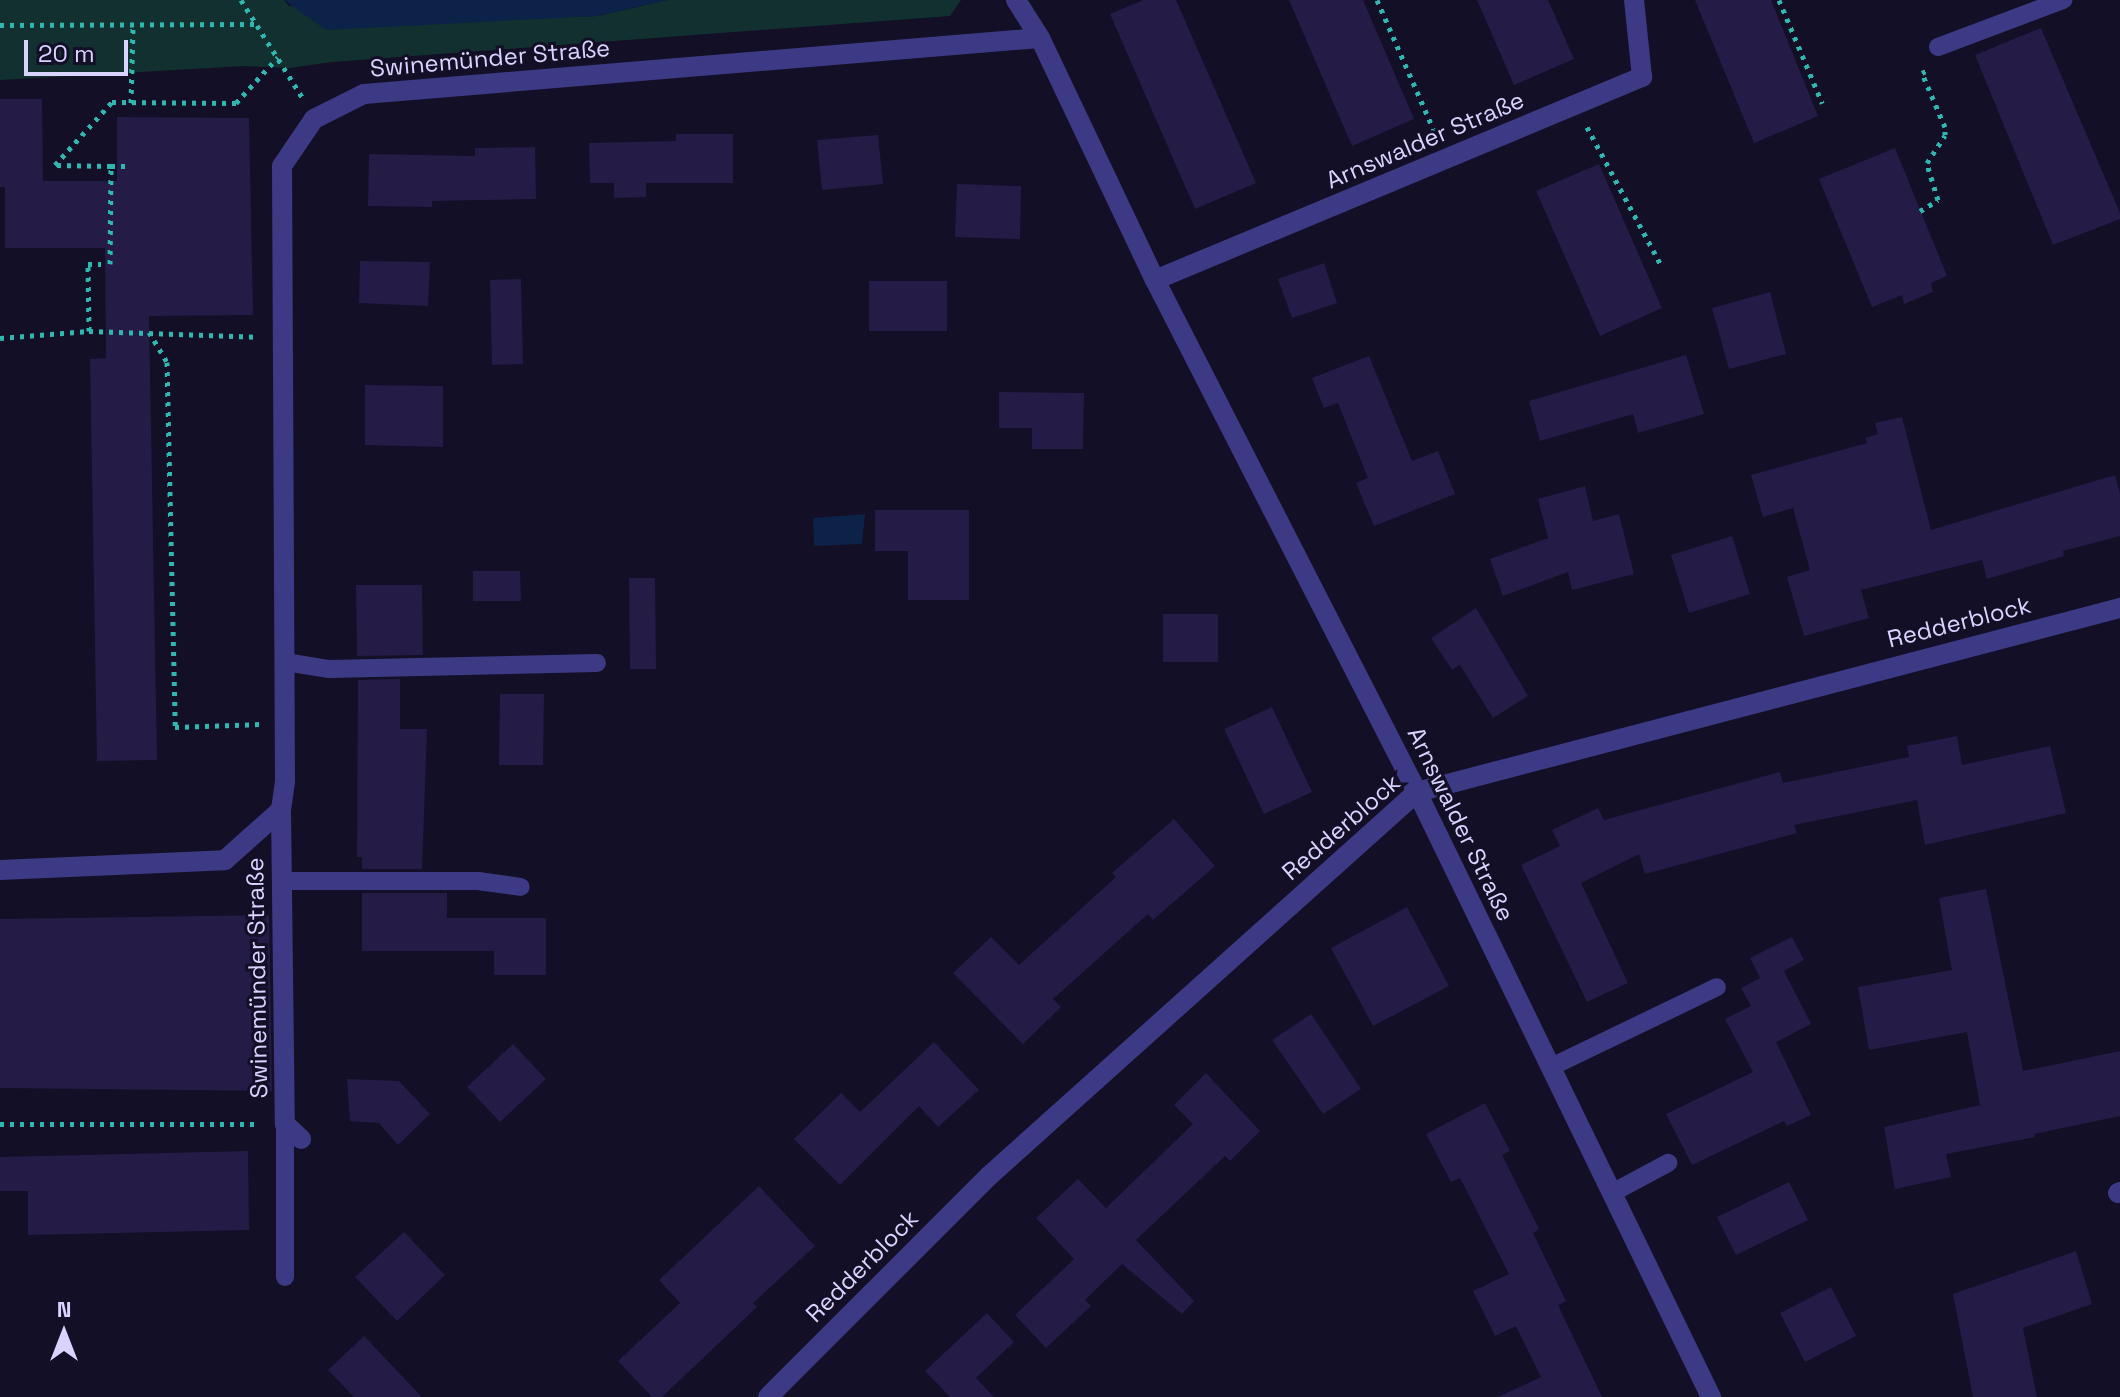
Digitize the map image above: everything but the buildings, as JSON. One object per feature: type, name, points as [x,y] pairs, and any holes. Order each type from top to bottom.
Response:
[{"type":"street","name":"Arnswalder Straße","points":[[1016,0],[1040,38],[1155,280],[1417,792],[1711,1397]]},
{"type":"street","name":"Arnswalder Straße","points":[[1155,280],[1642,77],[1634,0]]},
{"type":"street","name":"Swinemünder Straße","points":[[301,1139],[285,1124],[281,810],[285,723],[282,166],[314,119],[364,94],[1040,38]]},
{"type":"street","name":"Redderblock","points":[[768,1397],[989,1176],[1417,792],[2120,608]]},
{"type":"street","name":"Swinemünder Straße","points":[[0,870],[225,860],[281,810]]},
{"type":"lane","points":[[1938,47],[2063,0]]},
{"type":"lane","points":[[285,662],[329,669],[597,663]]},
{"type":"lane","points":[[282,881],[463,880],[521,887]]},
{"type":"lane","points":[[1551,1067],[1717,987]]},
{"type":"lane","points":[[285,1124],[285,1277]]},
{"type":"lane","points":[[1612,1193],[1668,1163]]},
{"type":"path","points":[[241,0],[314,119]]},
{"type":"path","points":[[1377,0],[1446,159]]},
{"type":"path","points":[[1779,0],[1822,103]]},
{"type":"path","points":[[0,25],[254,24]]},
{"type":"path","points":[[131,103],[133,26]]},
{"type":"path","points":[[131,166],[55,165],[112,102],[236,103],[278,57]]},
{"type":"path","points":[[1920,211],[1938,200],[1927,163],[1945,135],[1945,127],[1922,73],[1936,67]]},
{"type":"path","points":[[1575,105],[1661,265]]},
{"type":"path","points":[[110,264],[111,166]]},
{"type":"path","points":[[89,331],[88,264],[101,264]]},
{"type":"path","points":[[0,338],[89,331],[225,333],[284,340]]},
{"type":"path","points":[[149,332],[167,362],[175,727],[285,723]]},
{"type":"path","points":[[0,1124],[285,1124]]},
{"type":"green space","points":[[0,0],[284,0],[289,6],[487,20],[597,16],[667,0],[961,0],[950,16],[332,62],[290,68],[245,66],[0,80]]},
{"type":"water","points":[[284,0],[667,0],[597,16],[326,30]]},
{"type":"water","points":[[865,514],[862,544],[814,546],[813,518]]}]
